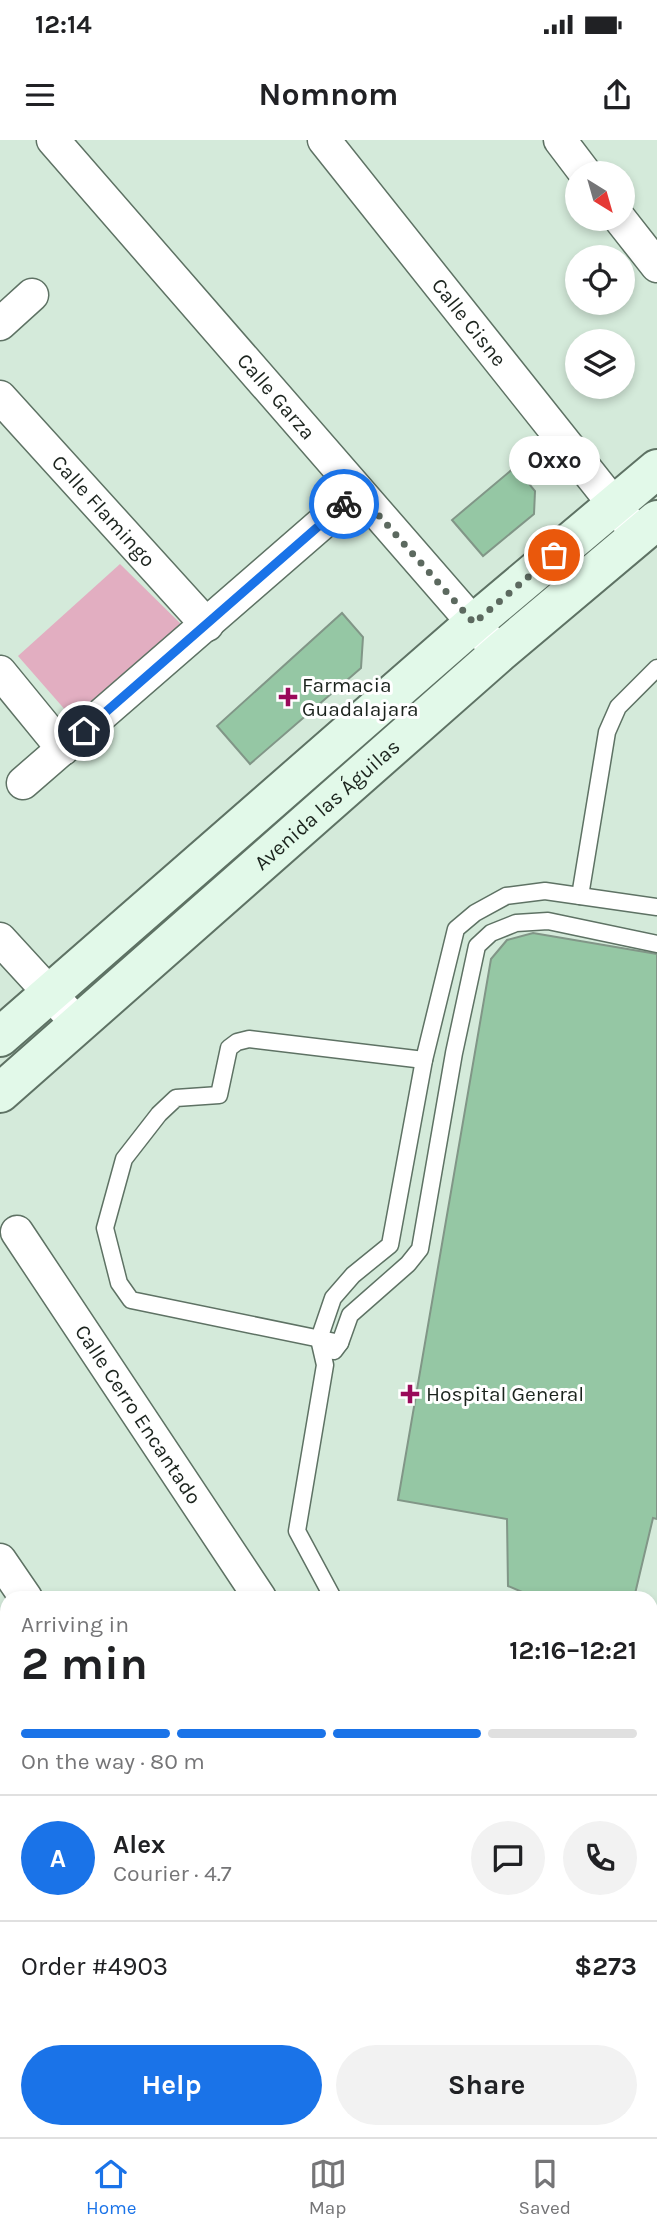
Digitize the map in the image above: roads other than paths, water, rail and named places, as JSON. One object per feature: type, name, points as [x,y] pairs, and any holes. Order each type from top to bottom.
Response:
[{"type":"street","name":"Calle Garza","points":[[53,140],[499,653]]},
{"type":"street","name":"Calle Cisne","points":[[324,140],[614,504],[647,528]]},
{"type":"street","points":[[560,140],[576,161]]},
{"type":"street","points":[[630,231],[655,260]]},
{"type":"street","points":[[0,324],[32,295]]},
{"type":"street","name":"Calle Flamingo","points":[[0,397],[207,625]]},
{"type":"street","name":"Avenida las Águilas","points":[[0,1037],[474,623],[657,469]]},
{"type":"street","points":[[23,783],[358,492]]},
{"type":"street","name":"Avenida las Águilas","points":[[0,1093],[499,653],[647,528]]},
{"type":"street","points":[[0,672],[63,749]]},
{"type":"street","points":[[0,939],[78,1024]]},
{"type":"street","name":"Calle Cerro Encantado","points":[[17,1232],[255,1591]]},
{"type":"street","points":[[0,1560],[21,1591]]},
{"type":"lane","points":[[580,895],[607,732],[618,707],[657,668]]},
{"type":"lane","points":[[329,1591],[297,1531],[325,1365],[319,1339],[333,1298],[354,1275],[390,1245],[424,1060],[456,929],[475,913],[506,896],[545,891],[657,906]]},
{"type":"lane","points":[[325,1365],[340,1343],[350,1315],[408,1264],[419,1249],[454,1053],[477,946],[491,933],[516,923],[548,921],[657,944]]},
{"type":"lane","points":[[340,1343],[131,1300],[119,1283],[105,1228],[124,1159],[159,1114],[176,1098],[219,1095],[229,1048],[237,1042],[249,1039],[424,1060]]},
{"type":"place","name":"Oxxo","points":[[554,555]]},
{"type":"place","name":"Farmacia Guadalajara","points":[[288,697]]},
{"type":"place","name":"Hospital General","points":[[410,1394]]}]
